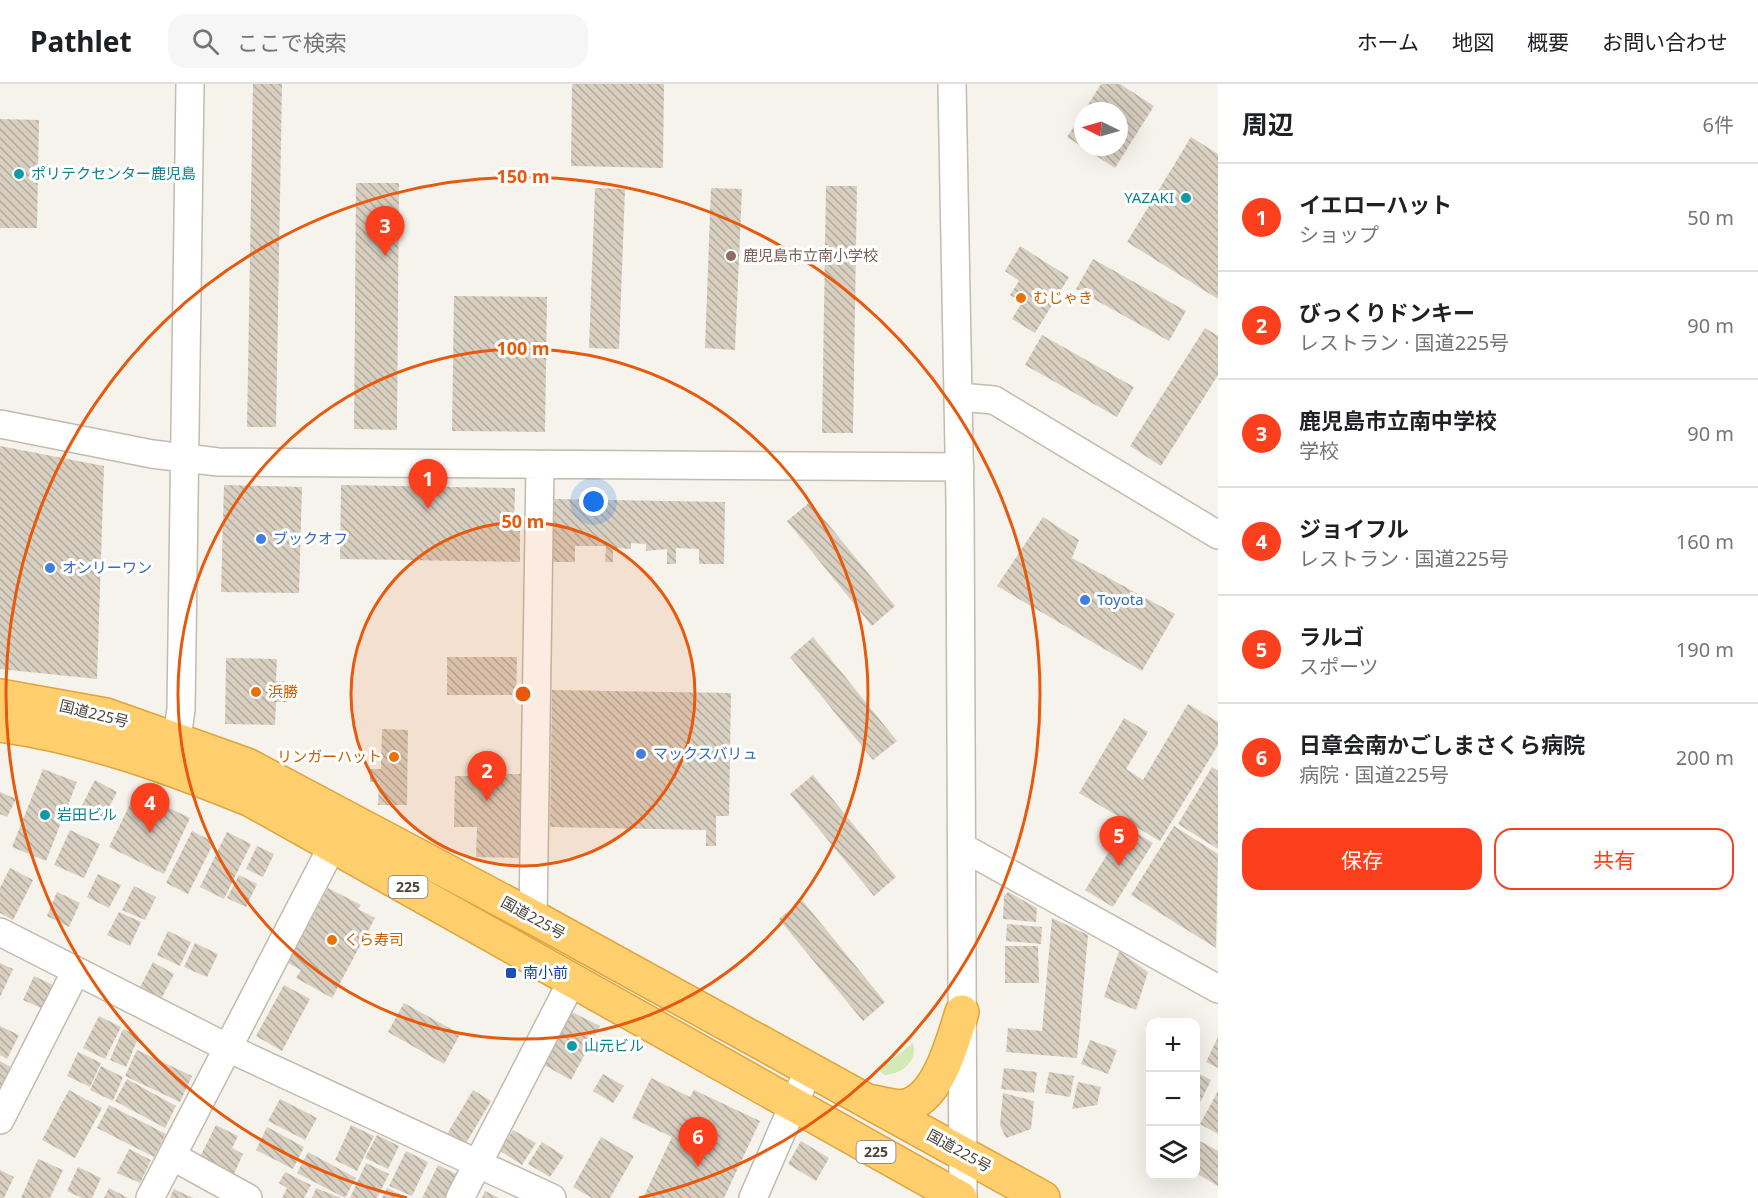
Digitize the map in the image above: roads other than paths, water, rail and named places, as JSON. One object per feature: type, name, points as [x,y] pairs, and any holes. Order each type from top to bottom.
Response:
[{"type":"highway","name":"国道225号","points":[[0,696],[106,715],[247,765],[533,917],[1043,1198]]},
{"type":"highway","name":"国道225号","points":[[0,725],[90,742],[146,758],[251,800],[573,979],[793,1106],[961,1198]]},
{"type":"highway","points":[[872,1102],[906,1106],[920,1099],[943,1067],[962,1012]]},
{"type":"street","points":[[177,739],[181,709],[190,84]]},
{"type":"street","points":[[952,84],[960,467],[963,1154],[961,1198]]},
{"type":"street","points":[[958,398],[994,400],[1218,535]]},
{"type":"street","points":[[0,424],[218,462],[960,467]]},
{"type":"street","points":[[533,917],[540,465]]},
{"type":"street","points":[[150,1198],[333,845]]},
{"type":"street","points":[[962,847],[1218,988]]},
{"type":"street","points":[[0,932],[228,1048],[552,1198]]},
{"type":"street","points":[[0,1120],[76,971]]},
{"type":"street","points":[[460,1198],[573,979]]},
{"type":"street","points":[[753,1198],[809,1069]]},
{"type":"street","points":[[172,1156],[248,1198]]},
{"type":"place","name":"ポリテクセンター鹿児島","points":[[19,174]]},
{"type":"place","name":"YAZAKI","points":[[1186,198]]},
{"type":"place","name":"鹿児島市立南中学校","points":[[385,256]]},
{"type":"place","name":"鹿児島市立南小学校","points":[[731,256]]},
{"type":"place","name":"むじゃき","points":[[1021,298]]},
{"type":"place","name":"イエローハット","points":[[428,509]]},
{"type":"place","name":"ブックオフ","points":[[261,539]]},
{"type":"place","name":"オンリーワン","points":[[50,568]]},
{"type":"place","name":"Toyota","points":[[1085,600]]},
{"type":"place","name":"浜勝","points":[[256,692]]},
{"type":"place","name":"マックスバリュ","points":[[641,754]]},
{"type":"place","name":"リンガーハット","points":[[394,757]]},
{"type":"place","name":"びっくりドンキー","points":[[487,801]]},
{"type":"place","name":"岩田ビル","points":[[45,815]]},
{"type":"place","name":"ジョイフル","points":[[150,833]]},
{"type":"place","name":"ラルゴ","points":[[1119,866]]},
{"type":"place","name":"くら寿司","points":[[332,940]]},
{"type":"place","name":"南小前","points":[[511,973]]},
{"type":"place","name":"山元ビル","points":[[572,1046]]},
{"type":"place","name":"日章会南かごしまさくら病院","points":[[698,1167]]}]
